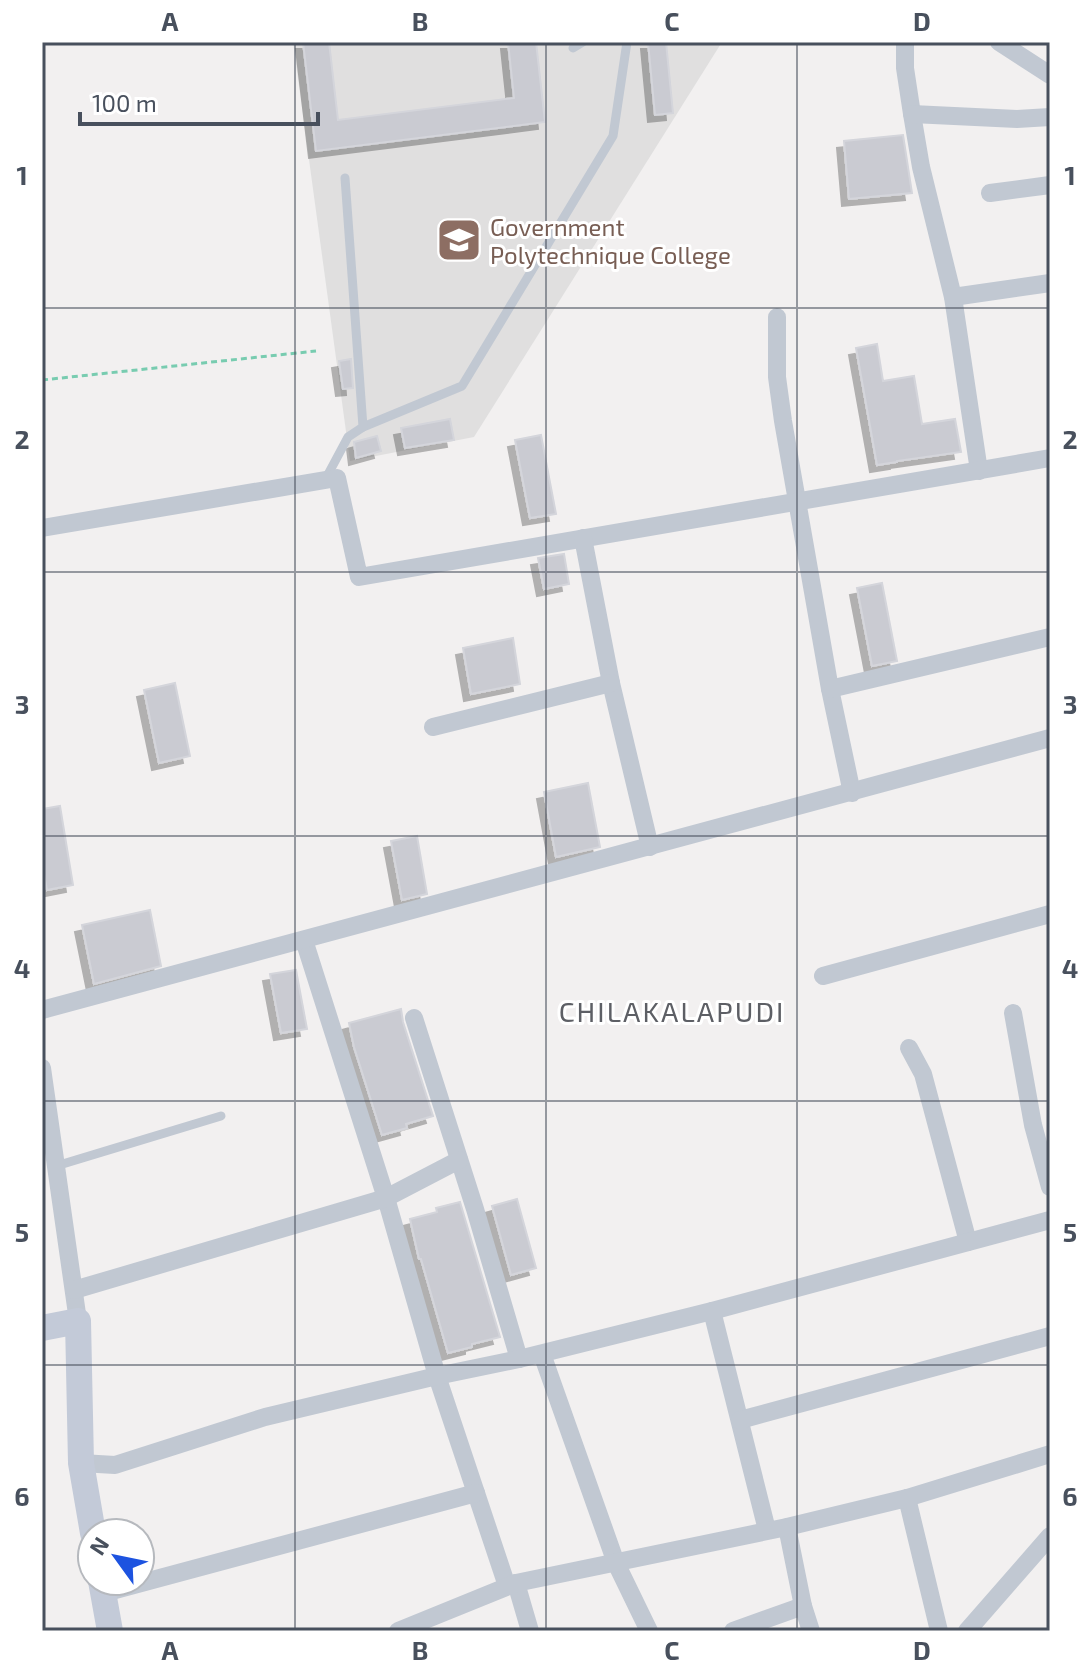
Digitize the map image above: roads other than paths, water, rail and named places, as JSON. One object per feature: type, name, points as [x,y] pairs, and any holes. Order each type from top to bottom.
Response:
[{"type":"street","points":[[905,42],[905,68],[921,167],[953,297],[979,471]]},
{"type":"street","points":[[999,42],[1050,75]]},
{"type":"street","points":[[912,114],[1017,119],[1050,117]]},
{"type":"street","points":[[990,193],[1050,185]]},
{"type":"street","points":[[953,297],[1050,283]]},
{"type":"street","points":[[777,317],[777,377],[830,689],[852,793]]},
{"type":"street","points":[[42,528],[337,478],[359,577],[1050,458]]},
{"type":"street","points":[[583,538],[611,683],[650,847]]},
{"type":"street","points":[[830,689],[1050,637]]},
{"type":"street","points":[[433,727],[611,683]]},
{"type":"street","points":[[42,1010],[1050,738]]},
{"type":"street","points":[[823,976],[1050,914]]},
{"type":"street","points":[[304,940],[386,1198],[437,1376],[476,1493],[530,1631]]},
{"type":"street","points":[[1013,1013],[1033,1125],[1050,1187]]},
{"type":"street","points":[[414,1018],[519,1359]]},
{"type":"street","points":[[909,1048],[923,1074],[968,1242]]},
{"type":"street","points":[[42,1068],[78,1321],[81,1463],[90,1517]]},
{"type":"street","points":[[74,1290],[386,1198],[459,1160]]},
{"type":"street","points":[[81,1463],[115,1465],[265,1417],[542,1354],[1050,1220]]},
{"type":"street","points":[[712,1311],[767,1530]]},
{"type":"street","points":[[42,1328],[78,1321]]},
{"type":"street","points":[[740,1420],[1050,1336]]},
{"type":"street","points":[[542,1354],[616,1563],[649,1631]]},
{"type":"street","points":[[398,1631],[512,1585],[787,1527],[907,1498],[1050,1454]]},
{"type":"street","points":[[156,1573],[476,1493]]},
{"type":"street","points":[[907,1498],[939,1631]]},
{"type":"street","points":[[787,1527],[811,1631]]},
{"type":"street","points":[[967,1631],[1050,1536]]},
{"type":"street","points":[[104,1597],[110,1631]]},
{"type":"street","points":[[733,1631],[803,1606]]},
{"type":"lane","points":[[573,48],[583,42]]},
{"type":"lane","points":[[325,480],[348,437],[363,427],[462,386],[613,136],[627,42]]},
{"type":"lane","points":[[345,178],[363,427]]},
{"type":"lane","points":[[56,1166],[221,1116]]},
{"type":"place","name":"Government Polytechnique College","points":[[459,240]]},
{"type":"district","name":"CHILAKALAPUDI","points":[[672,1011]]}]
